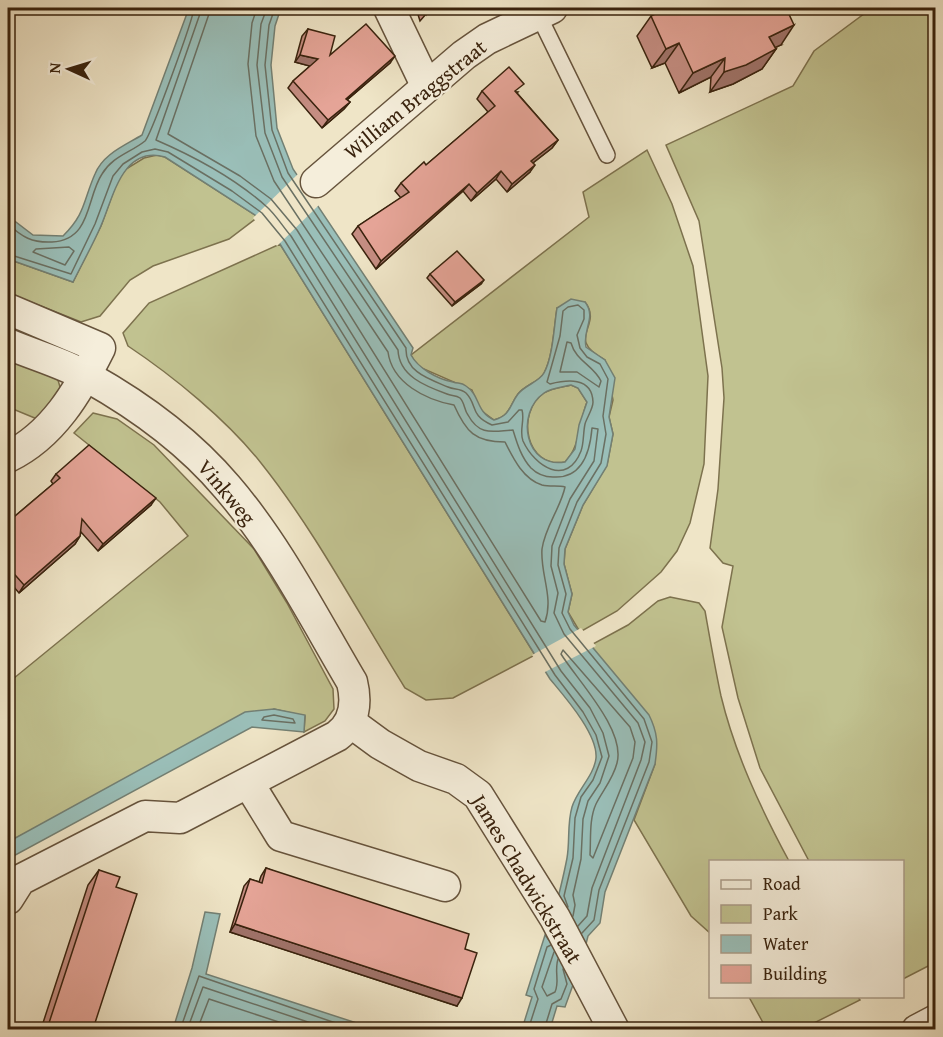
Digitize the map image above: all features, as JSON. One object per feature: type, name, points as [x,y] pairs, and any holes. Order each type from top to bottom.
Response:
[{"type":"street","points":[[389,8],[426,85]]},
{"type":"street","name":"William Braggstraat","points":[[316,182],[426,85],[487,39],[545,11]]},
{"type":"street","points":[[8,309],[100,348],[62,416],[21,451],[8,457]]},
{"type":"street","name":"Vinkweg","points":[[8,344],[86,376],[177,438],[227,486],[274,552],[352,682],[355,695],[350,722]]},
{"type":"street","points":[[8,899],[20,880],[144,816],[180,818],[249,784],[337,735],[350,722]]},
{"type":"street","name":"James Chadwickstraat","points":[[350,722],[380,744],[419,766],[469,786],[478,795],[555,918],[614,1029]]},
{"type":"street","points":[[249,784],[281,836],[445,885]]},
{"type":"street","points":[[918,1029],[936,1020]]},
{"type":"lane","points":[[545,11],[607,155]]},
{"type":"green space","points":[[872,8],[936,8],[936,962],[904,978],[904,860],[808,860],[760,768],[738,698],[722,627],[733,566],[723,563],[710,548],[718,489],[724,398],[722,368],[699,221],[666,145],[793,86],[814,51]]},
{"type":"green space","points":[[647,150],[672,204],[693,266],[708,376],[704,464],[690,523],[677,551],[661,572],[617,611],[580,632],[568,612],[572,594],[564,564],[565,549],[583,505],[607,465],[613,434],[609,417],[613,400],[605,360],[587,345],[585,338],[590,311],[585,302],[557,308],[551,350],[544,373],[521,391],[504,416],[494,420],[479,409],[472,390],[417,366],[411,355],[589,217],[583,192]]},
{"type":"green space","points":[[157,155],[165,157],[258,217],[229,239],[153,266],[130,280],[100,316],[81,322],[8,293],[8,259],[73,282],[101,226],[118,179],[126,169],[144,158]]},
{"type":"green space","points":[[280,244],[535,655],[453,698],[426,700],[405,688],[318,545],[261,463],[199,400],[128,346],[123,333],[149,303]]},
{"type":"green space","points":[[8,355],[57,377],[61,390],[42,421],[8,407]]},
{"type":"green space","points":[[571,385],[578,388],[587,402],[574,450],[565,462],[552,462],[541,457],[529,438],[530,413],[535,402],[544,393]]},
{"type":"green space","points":[[93,413],[117,419],[154,445],[254,549],[287,603],[333,689],[334,709],[325,721],[304,732],[305,716],[274,709],[8,842],[8,683],[188,536],[160,502],[74,433]]},
{"type":"green space","points":[[670,597],[699,603],[705,611],[721,696],[741,760],[788,860],[709,860],[709,932],[691,916],[634,820],[655,764],[591,645],[628,625],[658,601]]},
{"type":"green space","points":[[750,998],[859,998],[860,1000],[802,1029],[767,1030]]},
{"type":"water","points":[[189,8],[281,8],[275,26],[271,65],[277,128],[293,169],[413,348],[411,355],[418,364],[435,376],[466,386],[474,394],[484,412],[494,420],[504,416],[521,391],[544,373],[551,350],[557,308],[571,299],[585,302],[588,308],[590,318],[585,341],[586,347],[605,360],[615,378],[609,417],[613,434],[607,466],[583,505],[565,549],[564,564],[572,594],[568,612],[574,625],[649,715],[656,733],[657,750],[655,764],[605,892],[600,923],[588,936],[586,944],[583,940],[574,982],[565,1007],[557,1006],[550,1029],[522,1029],[532,997],[526,995],[545,935],[548,939],[563,878],[572,807],[595,765],[595,748],[592,738],[579,716],[550,679],[280,244],[258,217],[165,157],[150,155],[138,159],[121,178],[97,235],[73,282],[8,259],[8,216],[33,235],[63,236],[80,213],[95,174],[103,161],[142,135]],"holes":[[[571,385],[578,388],[587,402],[579,425],[575,449],[565,462],[551,462],[541,457],[533,449],[527,425],[529,413],[535,402],[547,391]]]},
{"type":"water","points":[[274,709],[305,715],[304,732],[252,727],[8,859],[8,842],[245,712]]},
{"type":"water","points":[[205,912],[220,914],[206,974],[375,1029],[173,1029],[192,968]]},
{"type":"pier","points":[[299,173],[320,204],[277,246],[253,218]]},
{"type":"pier","points":[[581,628],[596,646],[543,673],[532,655]]},
{"type":"building","points":[[668,8],[786,8],[794,25],[769,37],[776,49],[746,65],[724,72],[725,58],[693,73],[679,43],[666,49],[651,16]]},
{"type":"building","points":[[366,24],[395,56],[346,99],[350,102],[328,120],[293,81],[318,59],[300,55],[308,29],[335,36],[330,55]]},
{"type":"building","points":[[509,67],[524,84],[515,91],[558,140],[531,161],[535,165],[512,184],[501,171],[477,193],[469,184],[381,261],[358,226],[409,192],[401,183],[424,162],[426,165],[495,106],[482,91]]},
{"type":"building","points":[[457,251],[484,280],[455,302],[430,274]]},
{"type":"building","points":[[89,445],[156,498],[103,544],[82,519],[80,536],[24,585],[8,567],[8,522],[60,478],[56,474]]},
{"type":"building","points":[[266,868],[469,934],[465,949],[477,953],[462,998],[235,924],[250,879],[262,883]]},
{"type":"building","points":[[99,870],[120,877],[116,887],[137,894],[93,1029],[47,1029]]}]
